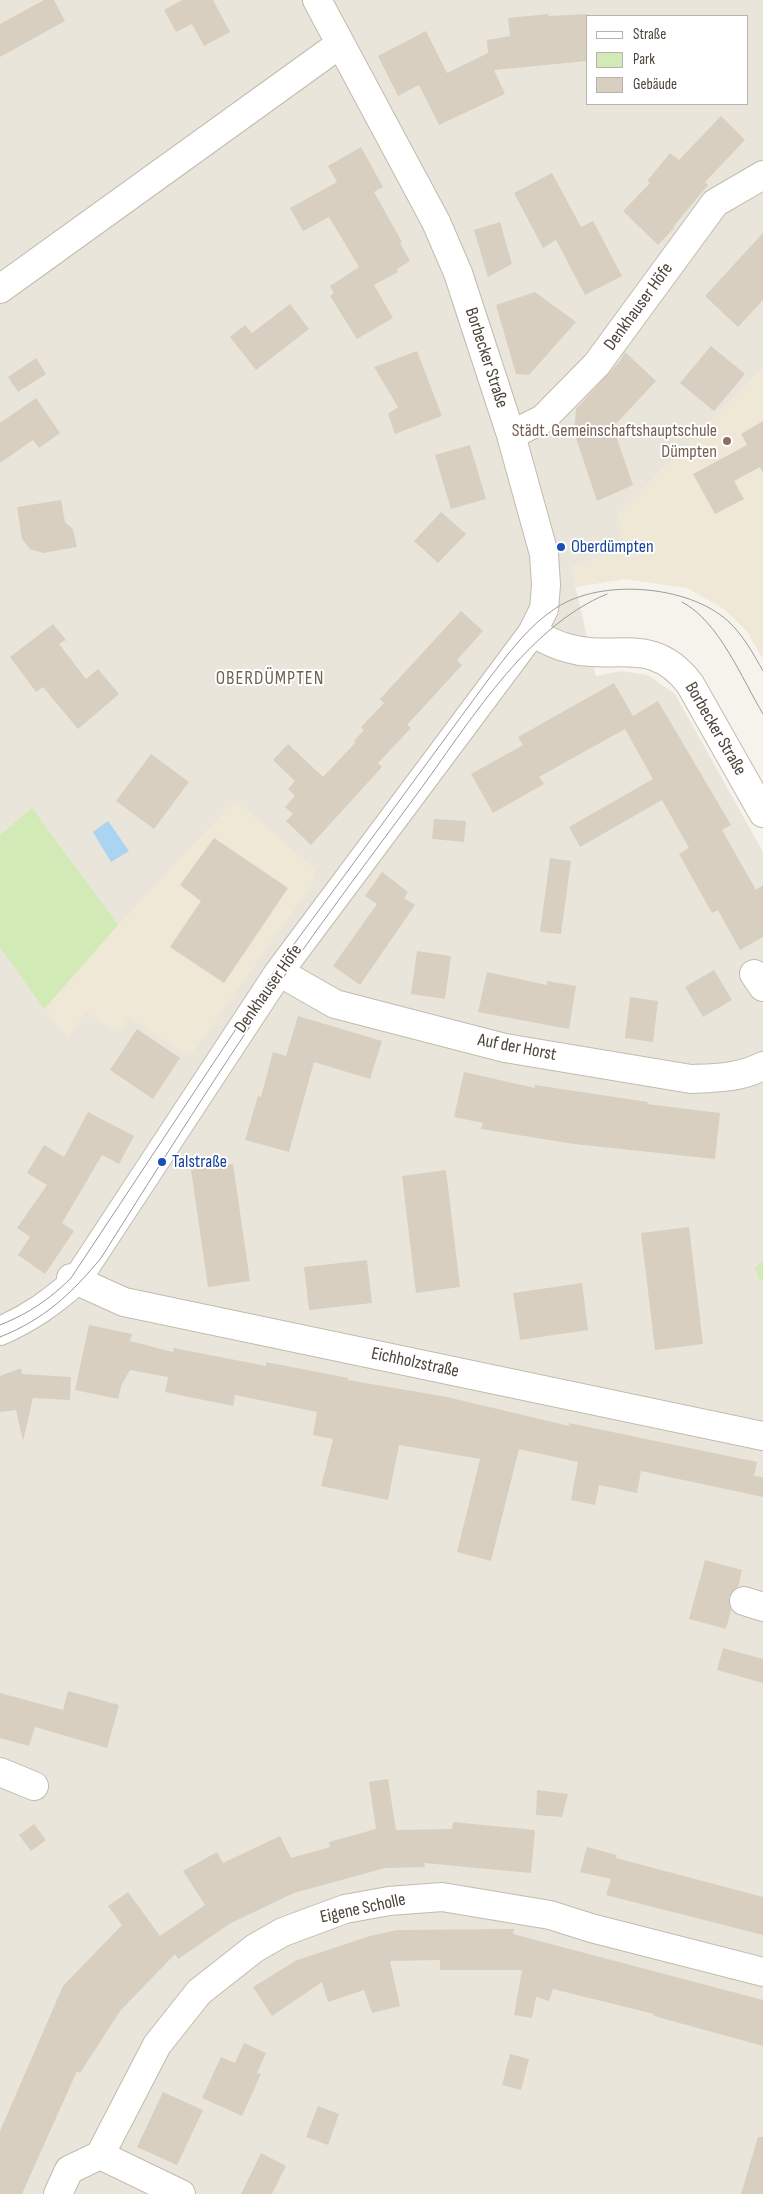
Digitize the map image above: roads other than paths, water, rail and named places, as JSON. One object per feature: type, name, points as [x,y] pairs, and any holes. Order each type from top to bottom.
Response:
[{"type":"street","name":"Borbecker Straße","points":[[325,3],[340,44],[436,222],[458,273],[511,434],[541,541],[546,572],[544,609],[532,633],[568,648],[633,651],[655,656],[680,671],[690,684],[763,813]]},
{"type":"street","points":[[0,290],[340,44]]},
{"type":"street","name":"Denkhauser Höfe","points":[[511,434],[542,419],[597,364],[715,203],[763,175]]},
{"type":"street","name":"Denkhauser Höfe","points":[[0,1331],[25,1321],[52,1302],[74,1279],[279,972],[532,633]]},
{"type":"street","name":"Auf der Horst","points":[[279,972],[335,1004],[505,1048],[691,1079],[721,1078],[749,1073],[763,1066]]},
{"type":"street","name":"Eichholzstraße","points":[[74,1279],[124,1302],[763,1436]]},
{"type":"street","points":[[0,1772],[34,1786]]},
{"type":"street","name":"Eigene Scholle","points":[[100,2155],[157,2044],[199,1992],[255,1948],[304,1923],[345,1909],[389,1901],[451,1898],[550,1915],[592,1928],[763,1972]]},
{"type":"street","points":[[58,2194],[69,2170],[100,2155],[181,2194]]},
{"type":"water","points":[[108,821],[129,851],[111,862],[93,832]]},
{"type":"tram line","points":[[0,1325],[38,1305],[71,1278],[275,970],[503,660],[536,623],[556,608],[575,598],[596,592],[620,589],[668,593],[711,609],[728,621],[743,638],[763,671]]},
{"type":"tram line","points":[[0,1337],[44,1314],[68,1294],[101,1258],[214,1080],[285,975],[478,709],[501,680],[550,629],[578,609],[607,594]]},
{"type":"tram line","points":[[682,602],[707,623],[729,652],[763,714]]},
{"type":"place","name":"Städt. Gemeinschaftshauptschule Dümpten","points":[[727,441]]},
{"type":"place","name":"Oberdümpten","points":[[561,547]]},
{"type":"place","name":"Talstraße","points":[[162,1162]]},
{"type":"district","name":"OBERDÜMPTEN","points":[[270,679]]}]
